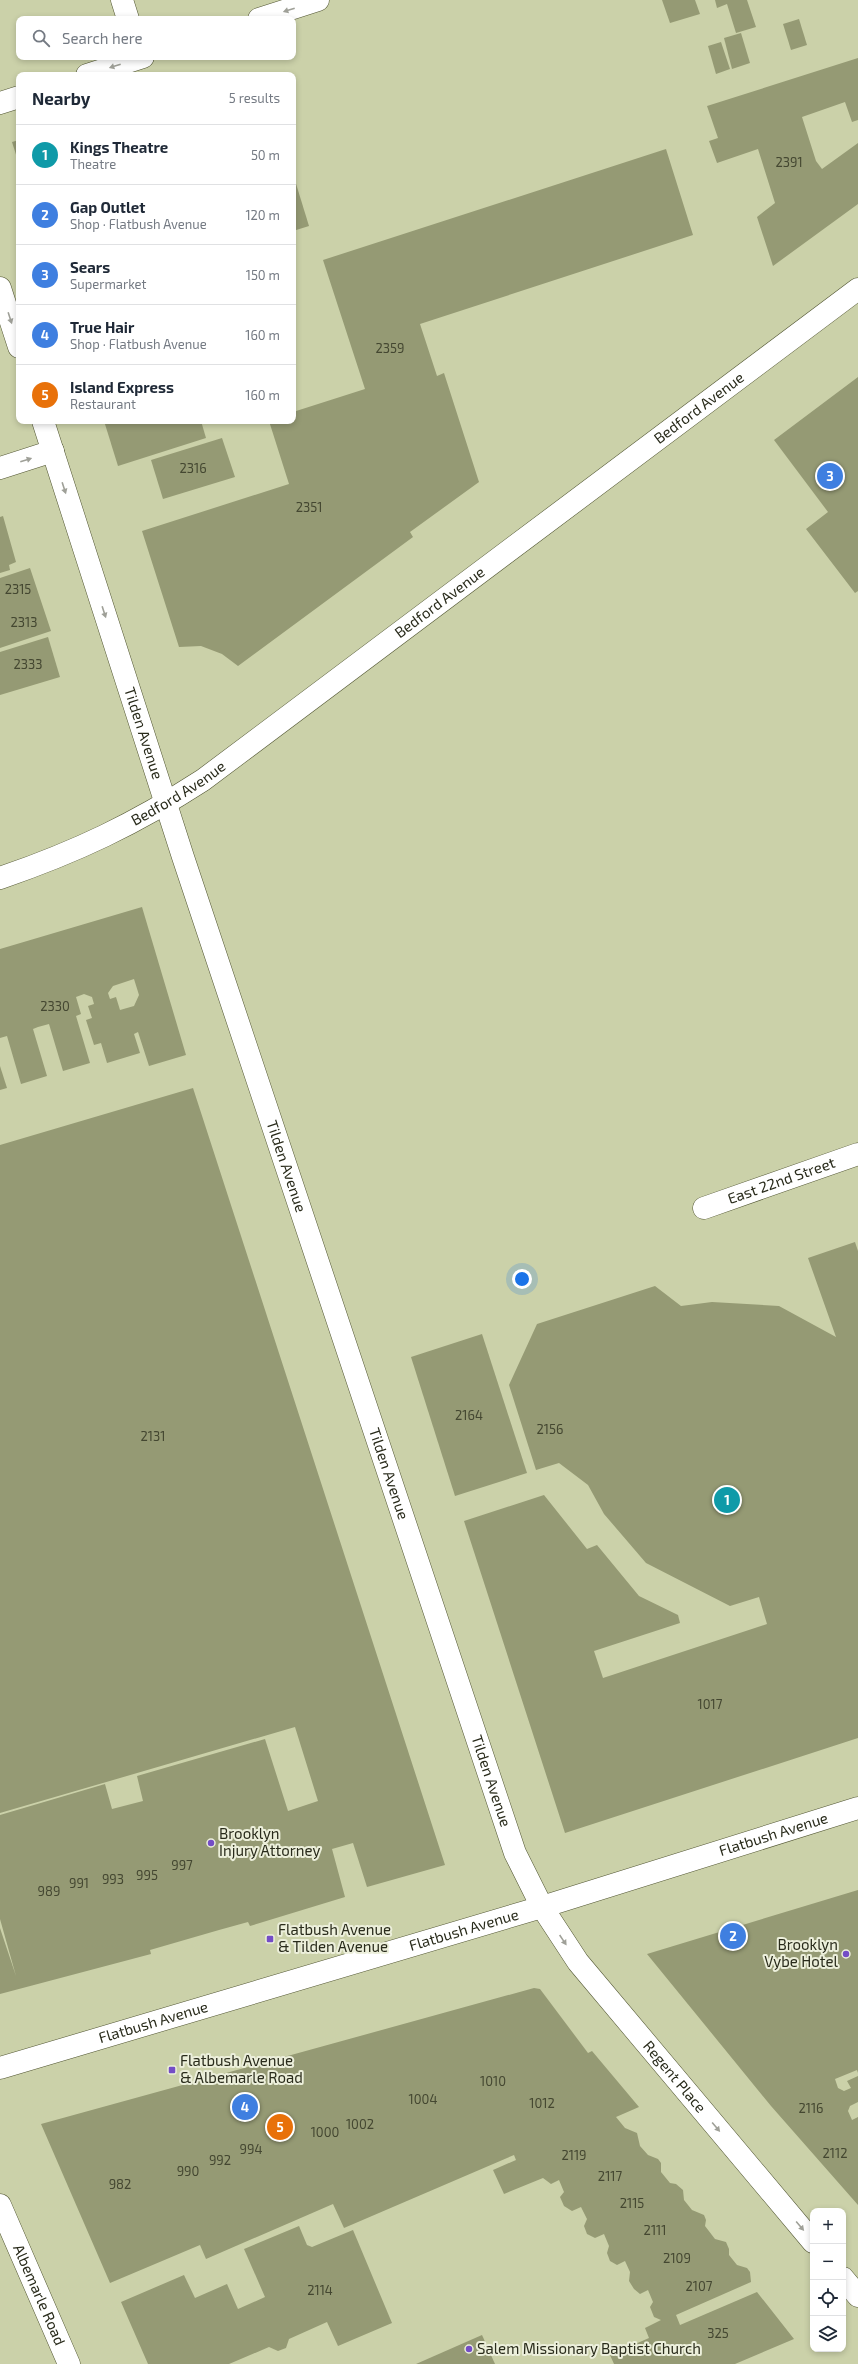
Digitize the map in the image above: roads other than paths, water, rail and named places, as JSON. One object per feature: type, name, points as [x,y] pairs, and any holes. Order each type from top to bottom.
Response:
[{"type":"street","points":[[122,0],[127,16]]},
{"type":"street","points":[[269,16],[318,0]]},
{"type":"street","points":[[96,72],[133,60]]},
{"type":"street","points":[[0,103],[16,98]]},
{"type":"street","points":[[0,288],[16,338]]},
{"type":"street","name":"Bedford Avenue","points":[[0,878],[78,850],[126,827],[166,804],[203,780],[858,289]]},
{"type":"street","name":"Tilden Avenue","points":[[44,424],[166,804],[515,1853],[542,1907]]},
{"type":"street","points":[[0,468],[53,451]]},
{"type":"street","name":"East 22nd Street","points":[[704,1208],[858,1154]]},
{"type":"street","name":"Flatbush Avenue","points":[[0,2068],[542,1907],[858,1808]]},
{"type":"street","name":"Regent Place","points":[[542,1907],[578,1962],[810,2238]]},
{"type":"street","name":"Albemarle Road","points":[[0,2204],[69,2364]]},
{"type":"street","points":[[845,2280],[858,2296]]},
{"type":"place","name":"Sears","points":[[830,476]]},
{"type":"place","name":"Kings Theatre","points":[[727,1500]]},
{"type":"place","name":"Brooklyn Injury Attorney","points":[[211,1843]]},
{"type":"place","name":"Gap Outlet","points":[[733,1936]]},
{"type":"place","name":"Flatbush Avenue & Tilden Avenue","points":[[270,1939]]},
{"type":"place","name":"Brooklyn Vybe Hotel","points":[[846,1954]]},
{"type":"place","name":"Flatbush Avenue & Albemarle Road","points":[[172,2070]]},
{"type":"place","name":"True Hair","points":[[245,2107]]},
{"type":"place","name":"Island Express","points":[[280,2127]]},
{"type":"place","name":"Salem Missionary Baptist Church","points":[[469,2349]]}]
